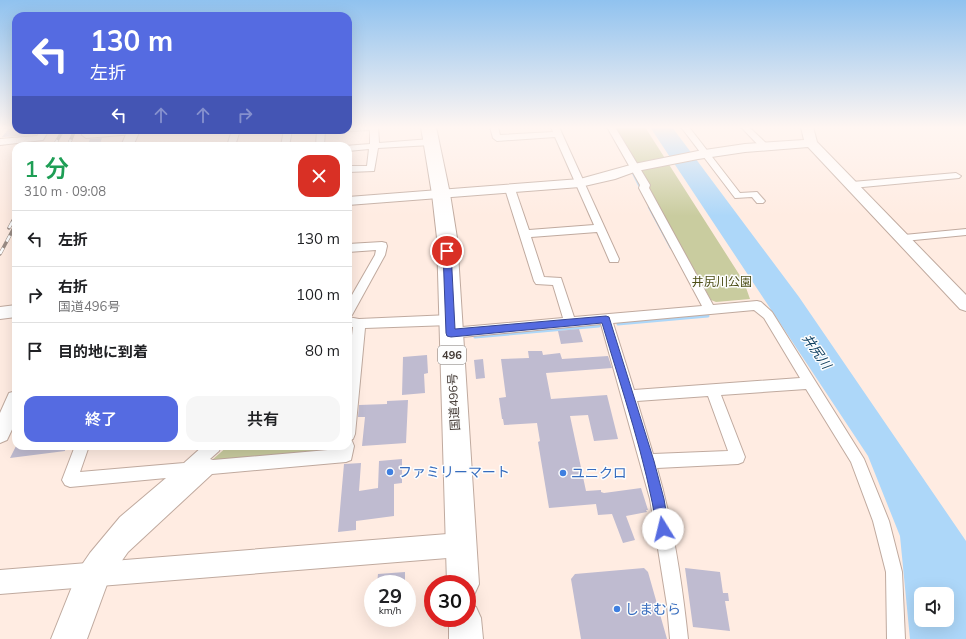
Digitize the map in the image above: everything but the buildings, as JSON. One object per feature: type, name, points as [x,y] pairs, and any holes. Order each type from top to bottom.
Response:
[{"type":"highway","name":"国道496号","points":[[434,157],[441,194],[446,238],[462,575]]},
{"type":"highway","points":[[465,627],[466,639]]},
{"type":"street","points":[[352,169],[371,169],[372,157]]},
{"type":"street","points":[[569,157],[614,259]]},
{"type":"street","points":[[628,157],[645,185],[644,188],[710,310]]},
{"type":"street","points":[[352,201],[580,183],[610,176],[634,168],[687,157]]},
{"type":"street","points":[[704,157],[738,196],[754,194],[760,202]]},
{"type":"street","points":[[828,157],[852,185],[966,305]]},
{"type":"street","points":[[852,185],[956,176]]},
{"type":"street","points":[[510,189],[526,234],[540,281],[557,281],[570,323]]},
{"type":"street","points":[[526,234],[600,228]]},
{"type":"street","points":[[904,238],[966,232]]},
{"type":"street","points":[[352,248],[382,246],[380,255],[352,305]]},
{"type":"street","points":[[352,345],[353,323],[450,327],[570,323],[757,305],[768,315],[857,459],[881,521],[894,572],[896,639]]},
{"type":"street","points":[[0,313],[12,312]]},
{"type":"street","points":[[606,319],[649,461],[658,499],[676,605],[679,639]]},
{"type":"street","points":[[629,396],[810,383]]},
{"type":"street","points":[[649,461],[738,457],[712,390]]},
{"type":"street","points":[[0,434],[12,408]]},
{"type":"street","points":[[81,450],[70,480],[210,466],[346,455],[347,450]]},
{"type":"street","points":[[78,639],[96,559],[126,523],[209,450]]},
{"type":"street","points":[[60,639],[93,574],[210,466]]},
{"type":"street","points":[[0,582],[460,545]]},
{"type":"green space","name":"井尻川公園","points":[[632,157],[664,157],[744,282],[750,299],[716,302],[711,300]]},
{"type":"green space","points":[[223,450],[323,450],[212,460]]},
{"type":"water","name":"井尻川","points":[[670,157],[694,157],[799,297],[966,541],[966,639],[910,639],[900,536],[868,456]]},
{"type":"waterway","points":[[631,169],[641,189]]},
{"type":"waterway","points":[[649,207],[671,248]]},
{"type":"waterway","points":[[618,324],[708,316],[705,311]]},
{"type":"waterway","points":[[475,337],[599,326]]},
{"type":"railway","points":[[9,228],[12,222]]},
{"type":"railway","points":[[0,254],[12,232]]},
{"type":"place","name":"ファミリーマート","points":[[390,472]]},
{"type":"place","name":"ユニクロ","points":[[563,473]]},
{"type":"place","name":"しまむら","points":[[617,609]]},
{"type":"route","points":[[447,251],[451,333],[606,319],[649,461],[663,529]]}]
